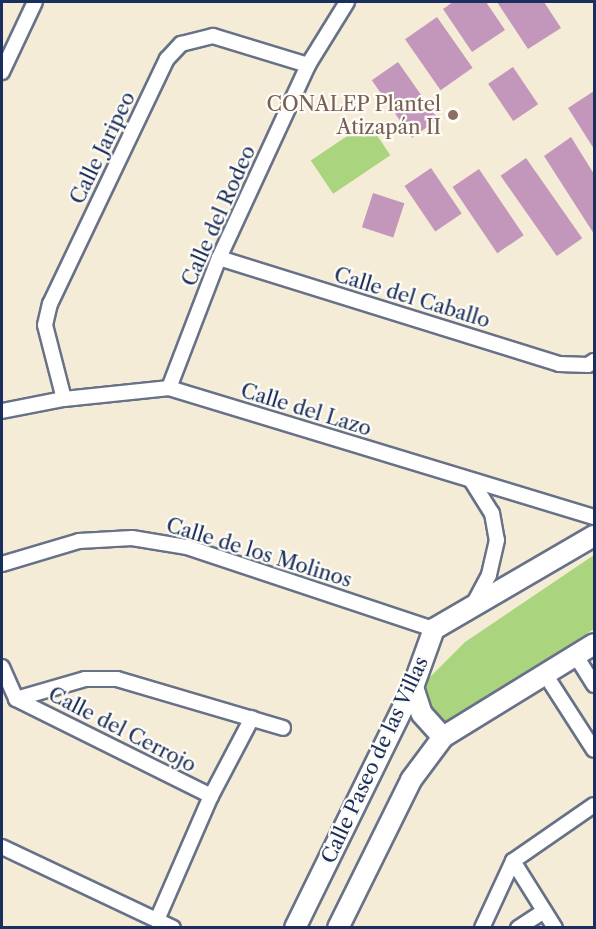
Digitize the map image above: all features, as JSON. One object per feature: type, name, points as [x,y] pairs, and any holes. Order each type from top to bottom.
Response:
[{"type":"street","points":[[2,72],[35,2]]},
{"type":"street","name":"Calle del Rodeo","points":[[169,388],[219,258],[309,64],[348,2]]},
{"type":"street","name":"Calle Jaripeo","points":[[64,399],[45,326],[50,304],[167,59],[182,44],[213,36],[309,64]]},
{"type":"street","name":"Calle del Caballo","points":[[219,258],[559,364],[588,365],[594,361]]},
{"type":"street","name":"Calle del Lazo","points":[[2,411],[64,399],[169,388],[594,517]]},
{"type":"street","points":[[471,480],[492,513],[497,540],[489,575],[471,610]]},
{"type":"street","points":[[434,629],[471,610],[594,536]]},
{"type":"street","name":"Calle de los Molinos","points":[[2,564],[79,541],[132,538],[187,547],[434,629]]},
{"type":"street","name":"Calle Paseo de las Villas","points":[[295,927],[413,687],[434,629]]},
{"type":"street","name":"Calle Paseo de las Villas","points":[[338,927],[411,780],[443,737],[594,644]]},
{"type":"street","points":[[576,656],[594,685]]},
{"type":"street","name":"Calle del Cerrojo","points":[[2,667],[16,699],[212,796]]},
{"type":"street","points":[[545,674],[594,750]]},
{"type":"street","name":"Calle del Cerrojo","points":[[16,699],[85,679],[117,680],[283,728]]},
{"type":"street","points":[[413,687],[422,714],[443,737]]},
{"type":"street","name":"Calle del Cerrojo","points":[[157,920],[212,796],[252,718]]},
{"type":"street","points":[[482,927],[513,861],[594,805]]},
{"type":"street","points":[[2,847],[172,927]]},
{"type":"street","points":[[513,861],[555,927]]},
{"type":"street","points":[[518,927],[544,911]]},
{"type":"green space","points":[[368,122],[390,155],[333,194],[311,161]]},
{"type":"green space","points":[[594,555],[594,629],[443,724],[434,719],[422,698],[426,681],[465,642]]},
{"type":"building","points":[[453,2],[486,2],[505,30],[472,52],[443,9]]},
{"type":"building","points":[[497,2],[544,2],[561,28],[528,49]]},
{"type":"building","points":[[437,17],[473,68],[441,90],[405,39]]},
{"type":"building","points":[[398,62],[438,119],[412,138],[372,80]]},
{"type":"building","points":[[513,67],[538,104],[513,121],[488,84]]},
{"type":"building","points":[[594,91],[594,149],[568,108]]},
{"type":"building","points":[[571,137],[594,174],[594,234],[544,156]]},
{"type":"building","points":[[526,158],[582,238],[557,256],[501,176]]},
{"type":"building","points":[[431,168],[462,214],[435,231],[404,186]]},
{"type":"building","points":[[479,169],[524,235],[497,253],[452,187]]},
{"type":"building","points":[[373,193],[404,203],[393,237],[362,227]]},
{"type":"place","name":"CONALEP Plantel Atizapán II","points":[[453,115]]}]
